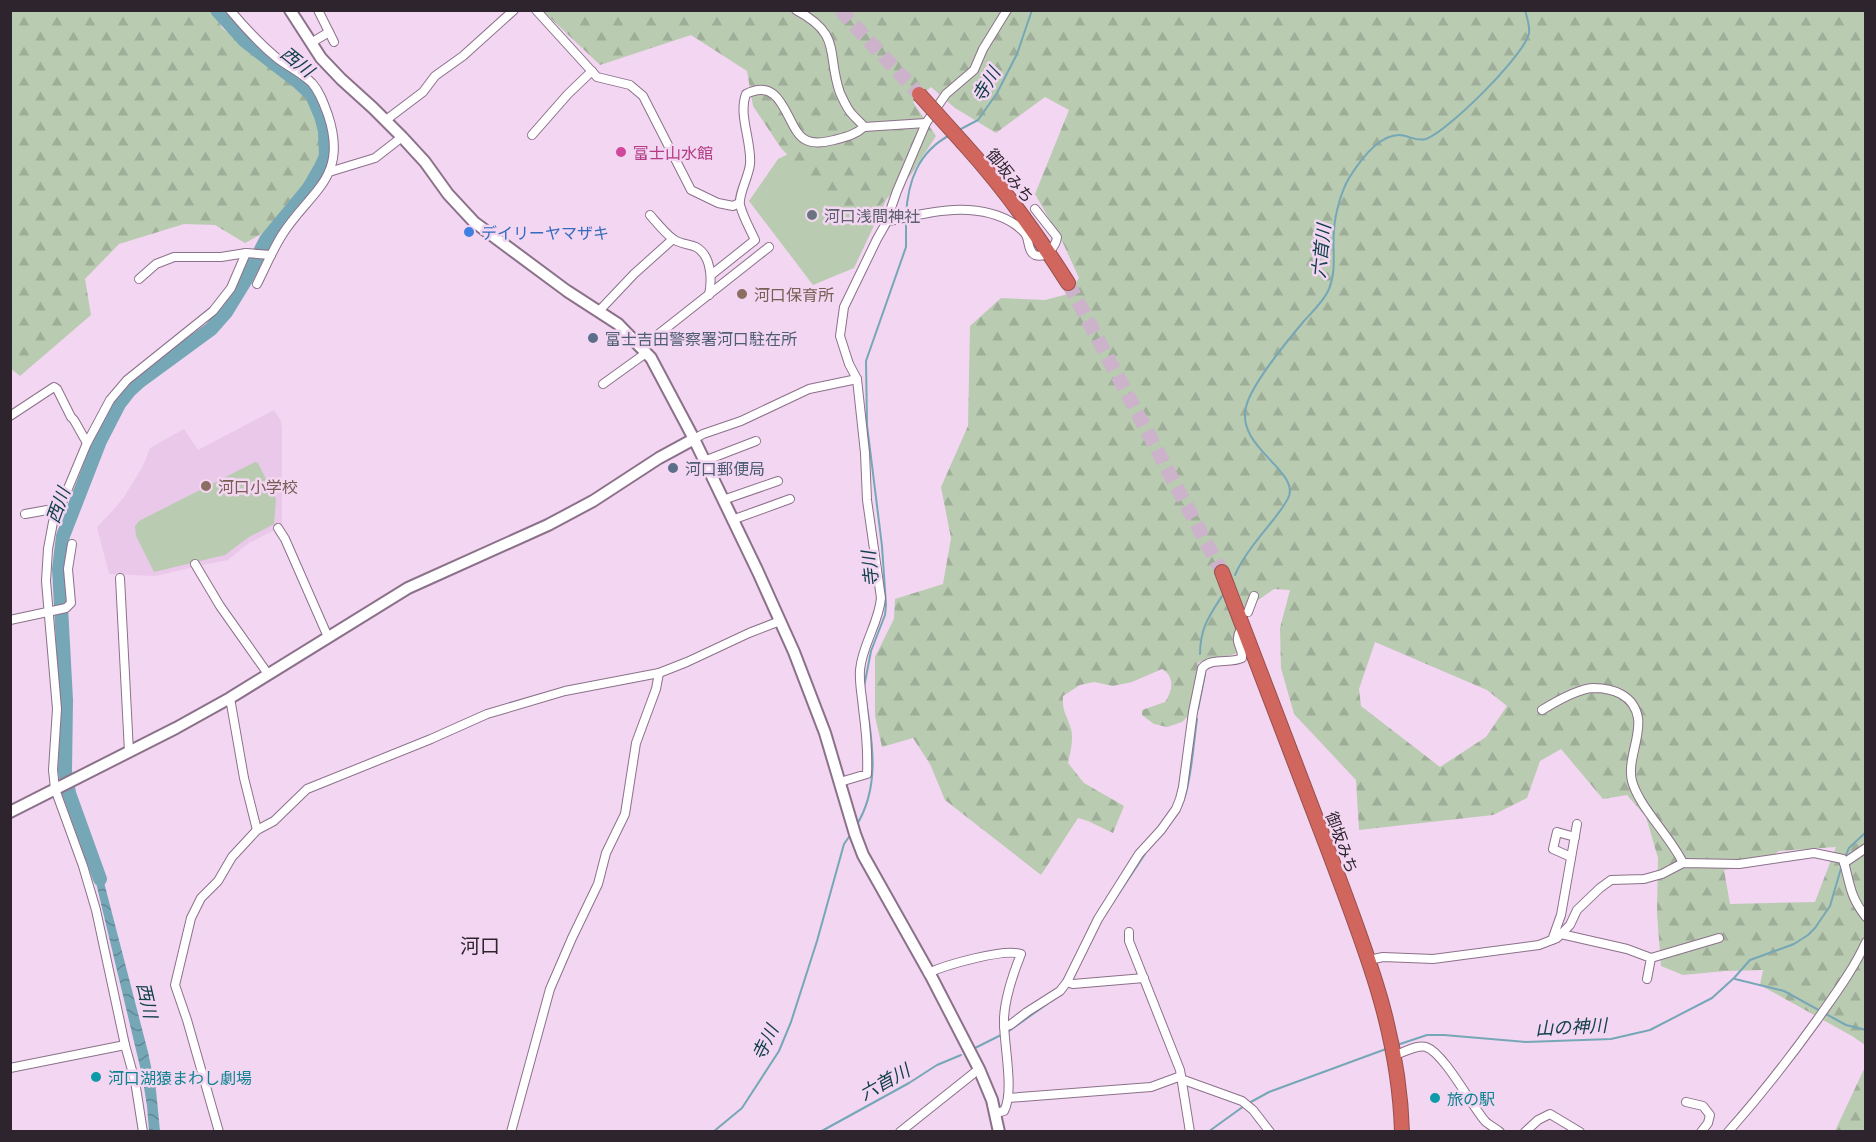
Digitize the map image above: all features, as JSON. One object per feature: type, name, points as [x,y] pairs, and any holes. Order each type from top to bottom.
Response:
[{"type":"highway","name":"御坂みち","points":[[919,94],[988,170],[1068,283]]},
{"type":"highway","name":"御坂みち","points":[[1222,572],[1381,996],[1393,1048],[1402,1131]]},
{"type":"street","points":[[230,10],[249,34],[279,60],[312,83],[322,98],[334,139],[334,157],[325,183],[268,255],[257,284]]},
{"type":"street","points":[[290,10],[321,58],[386,120],[425,162],[448,194],[474,222],[567,291],[618,324],[644,350],[663,378],[780,621],[812,695],[832,753],[853,829],[874,877],[979,1069],[996,1113],[999,1131]]},
{"type":"street","points":[[318,10],[334,42]]},
{"type":"street","points":[[386,120],[423,92],[435,76],[463,56],[514,10]]},
{"type":"street","points":[[536,10],[592,71],[602,79],[630,85],[643,96],[691,190],[718,203],[733,206],[739,203]]},
{"type":"street","points":[[796,10],[822,29],[830,42],[840,92],[851,114],[864,128]]},
{"type":"street","points":[[840,782],[867,774],[868,749],[860,692],[860,669],[880,609],[881,598],[867,500],[865,453],[857,379],[849,364],[840,336],[844,307],[886,222],[926,123],[946,94],[974,70],[983,49],[1007,10]]},
{"type":"street","points":[[311,43],[329,32]]},
{"type":"street","points":[[532,135],[592,71]]},
{"type":"street","points":[[711,275],[755,240],[739,203],[750,167],[745,118],[746,93],[762,89],[782,102],[801,137],[807,142],[828,142],[850,136],[864,128],[926,123]]},
{"type":"street","points":[[329,172],[375,158],[402,138]]},
{"type":"street","points":[[886,222],[932,211],[989,212],[1014,224],[1025,233],[1031,252],[1036,255],[1048,252],[1056,245],[1057,237],[1035,208]]},
{"type":"street","points":[[650,215],[673,239],[694,246],[701,251],[711,275],[709,295]]},
{"type":"street","points":[[599,311],[634,274],[673,239]]},
{"type":"street","points":[[603,384],[769,247]]},
{"type":"street","points":[[143,1131],[135,1081],[90,886],[53,770],[57,709],[46,581],[48,549],[53,522],[87,444],[110,400],[120,387],[223,301],[248,254]]},
{"type":"street","points":[[139,279],[156,264],[174,257],[268,255]]},
{"type":"street","points":[[10,812],[230,698],[408,588],[548,525],[593,501],[659,458],[703,434],[741,422],[809,389],[857,379]]},
{"type":"street","points":[[10,416],[54,387],[87,444]]},
{"type":"street","points":[[704,461],[756,441]]},
{"type":"street","points":[[723,500],[778,481]]},
{"type":"street","points":[[732,520],[790,499]]},
{"type":"street","points":[[25,514],[58,510]]},
{"type":"street","points":[[278,528],[328,637]]},
{"type":"street","points":[[10,620],[69,606],[71,603],[68,569],[72,544]]},
{"type":"street","points":[[195,564],[220,606],[268,674]]},
{"type":"street","points":[[120,578],[129,752]]},
{"type":"street","points":[[1248,612],[1254,596]]},
{"type":"street","points":[[219,1131],[175,985],[191,918],[201,898],[218,881],[232,857],[257,830],[274,821],[307,789],[487,714],[573,689],[659,673],[780,621]]},
{"type":"street","points":[[1004,1027],[1060,991],[1067,982],[1112,896],[1139,854],[1161,830],[1179,803],[1202,668],[1210,663],[1236,661],[1242,658],[1243,655],[1237,642],[1239,633]]},
{"type":"street","points":[[511,1131],[550,988],[598,884],[606,853],[625,814],[636,743],[656,689],[659,673]]},
{"type":"street","points":[[1542,710],[1558,700],[1591,688],[1611,690],[1626,696],[1634,704],[1638,719],[1631,779],[1636,793],[1676,847],[1683,863]]},
{"type":"street","points":[[230,698],[244,778],[257,830]]},
{"type":"street","points":[[1552,940],[1561,915],[1577,824]]},
{"type":"street","points":[[1571,857],[1553,849],[1557,832],[1575,837]]},
{"type":"street","points":[[1844,863],[1866,848]]},
{"type":"street","points":[[1369,960],[1378,957],[1433,959],[1539,945],[1552,940],[1570,926],[1577,910],[1611,880],[1644,879],[1662,874],[1683,863],[1738,864],[1819,853],[1843,859],[1848,884],[1856,906],[1866,917]]},
{"type":"street","points":[[1129,932],[1129,940],[1181,1077],[1190,1131]]},
{"type":"street","points":[[1561,934],[1651,958],[1719,938]]},
{"type":"street","points":[[1728,1131],[1750,1107],[1799,1044],[1833,997],[1866,942]]},
{"type":"street","points":[[928,973],[966,961],[1011,952],[1021,954],[1005,1006],[1008,1098],[1004,1111],[996,1113]]},
{"type":"street","points":[[1647,979],[1651,958]]},
{"type":"street","points":[[1067,982],[1073,984],[1144,978]]},
{"type":"street","points":[[10,1068],[125,1045]]},
{"type":"street","points":[[1393,1048],[1426,1047],[1435,1053],[1485,1121],[1500,1131]]},
{"type":"street","points":[[900,1131],[979,1069]]},
{"type":"street","points":[[1008,1098],[1151,1087],[1181,1077],[1242,1101],[1251,1108],[1270,1131]]},
{"type":"street","points":[[1686,1102],[1703,1106],[1710,1115],[1708,1123],[1701,1131]]},
{"type":"street","points":[[1525,1131],[1550,1114],[1580,1131]]},
{"type":"shaded area","name":"河口小学校","points":[[274,410],[281,421],[282,429],[282,526],[249,543],[228,560],[203,565],[199,563],[190,568],[155,576],[109,574],[97,527],[124,497],[143,466],[150,448],[184,429],[198,450]]},
{"type":"green space","points":[[10,11],[214,11],[222,28],[300,88],[321,123],[326,167],[294,213],[245,243],[215,225],[184,224],[119,244],[85,279],[91,315],[20,376],[10,368]]},
{"type":"green space","points":[[543,11],[1865,11],[1865,1045],[1760,985],[1763,970],[1683,975],[1661,966],[1657,913],[1658,858],[1646,817],[1627,795],[1603,799],[1561,749],[1540,761],[1527,798],[1493,815],[1359,830],[1356,780],[1294,714],[1281,668],[1280,628],[1290,590],[1274,589],[1245,609],[1228,569],[1215,575],[1237,629],[1234,640],[1237,653],[1198,663],[1189,715],[1182,722],[1167,727],[1154,724],[1142,715],[1142,710],[1165,702],[1170,693],[1171,680],[1162,669],[1132,682],[1113,686],[1094,682],[1080,685],[1063,696],[1064,710],[1072,733],[1068,763],[1084,783],[1124,806],[1113,833],[1078,818],[1041,875],[945,800],[930,764],[913,738],[882,747],[875,716],[875,657],[894,619],[895,599],[943,584],[951,538],[941,487],[968,426],[970,326],[1001,298],[1045,300],[1068,294],[1079,278],[1063,243],[1035,194],[1069,110],[1045,97],[996,133],[955,108],[931,87],[913,102],[936,136],[909,177],[856,228],[781,148],[753,106],[747,71],[691,35],[600,65]],"holes":[[[1375,642],[1487,690],[1507,706],[1486,737],[1440,767],[1361,706],[1359,689]],[[1836,847],[1815,902],[1730,904],[1724,870],[1763,864],[1779,851]]]},
{"type":"green space","points":[[801,148],[901,163],[854,268],[813,285],[749,201],[778,159]]},
{"type":"green space","points":[[255,462],[258,463],[276,499],[274,524],[249,537],[225,555],[154,572],[136,536],[135,526],[139,521]]},
{"type":"green space","points":[[1865,1067],[1865,1131],[1835,1131]]},
{"type":"water","points":[[98,859],[148,1052],[156,1090],[160,1131],[149,1131],[142,1075],[92,866]]},
{"type":"waterway","name":"西川","points":[[100,879],[69,793],[65,771],[66,700],[59,569],[63,536],[100,441],[119,404],[140,381],[211,329],[226,312],[266,240],[309,188],[326,156],[325,131],[312,95],[245,41],[217,10]]},
{"type":"waterway","name":"寺川","points":[[957,131],[978,120],[997,93],[1017,54],[1032,10]]},
{"type":"waterway","name":"六首川","points":[[1235,575],[1247,553],[1289,496],[1289,486],[1285,477],[1250,434],[1245,421],[1246,407],[1249,397],[1271,362],[1321,302],[1329,289],[1334,267],[1336,217],[1346,184],[1364,157],[1384,139],[1399,135],[1419,140],[1426,139],[1450,123],[1484,92],[1524,44],[1529,33],[1525,10]]},
{"type":"waterway","name":"寺川","points":[[906,215],[909,191],[917,169],[930,150],[950,135]]},
{"type":"waterway","name":"寺川","points":[[864,687],[871,651],[885,615],[886,605],[882,546],[867,425],[866,361],[906,247],[906,221]]},
{"type":"waterway","name":"六首川","points":[[1200,654],[1204,630],[1222,596]]},
{"type":"waterway","name":"六首川","points":[[1198,709],[1205,674]]},
{"type":"waterway","name":"寺川","points":[[856,826],[864,811],[872,781],[871,733],[866,701]]},
{"type":"waterway","name":"六首川","points":[[1174,818],[1180,810],[1188,786],[1197,719]]},
{"type":"waterway","name":"山の神川","points":[[1845,857],[1849,848],[1866,832]]},
{"type":"waterway","name":"寺川","points":[[713,1132],[742,1108],[779,1051],[791,1022],[817,941],[844,844],[851,834]]},
{"type":"waterway","name":"六首川","points":[[1113,902],[1145,854]]},
{"type":"waterway","name":"山の神川","points":[[1397,1045],[1427,1035],[1526,1042],[1611,1039],[1650,1030],[1712,998],[1750,960],[1794,944],[1808,935],[1830,906],[1842,865]]},
{"type":"waterway","points":[[1735,979],[1784,991],[1846,1025],[1866,1030]]},
{"type":"waterway","name":"六首川","points":[[1009,1031],[1047,1004]]},
{"type":"waterway","name":"六首川","points":[[975,1048],[1001,1035]]},
{"type":"waterway","name":"山の神川","points":[[1249,1103],[1269,1092],[1386,1049]]},
{"type":"waterway","name":"六首川","points":[[820,1132],[937,1065],[961,1055]]},
{"type":"waterway","name":"山の神川","points":[[1208,1132],[1244,1106]]},
{"type":"tunnel","points":[[840,10],[919,94]]},
{"type":"tunnel","points":[[1068,283],[1222,572]]},
{"type":"place","name":"富士山水館","points":[[621,152]]},
{"type":"place","name":"河口浅間神社","points":[[812,215]]},
{"type":"place","name":"デイリーヤマザキ","points":[[469,232]]},
{"type":"place","name":"河口保育所","points":[[742,294]]},
{"type":"place","name":"富士吉田警察署河口駐在所","points":[[593,338]]},
{"type":"place","name":"河口郵便局","points":[[673,468]]},
{"type":"place","name":"河口小学校","points":[[206,486]]},
{"type":"place","name":"河口湖猿まわし劇場","points":[[96,1077]]},
{"type":"place","name":"旅の駅","points":[[1435,1098]]},
{"type":"district","name":"河口","points":[[480,944]]}]
